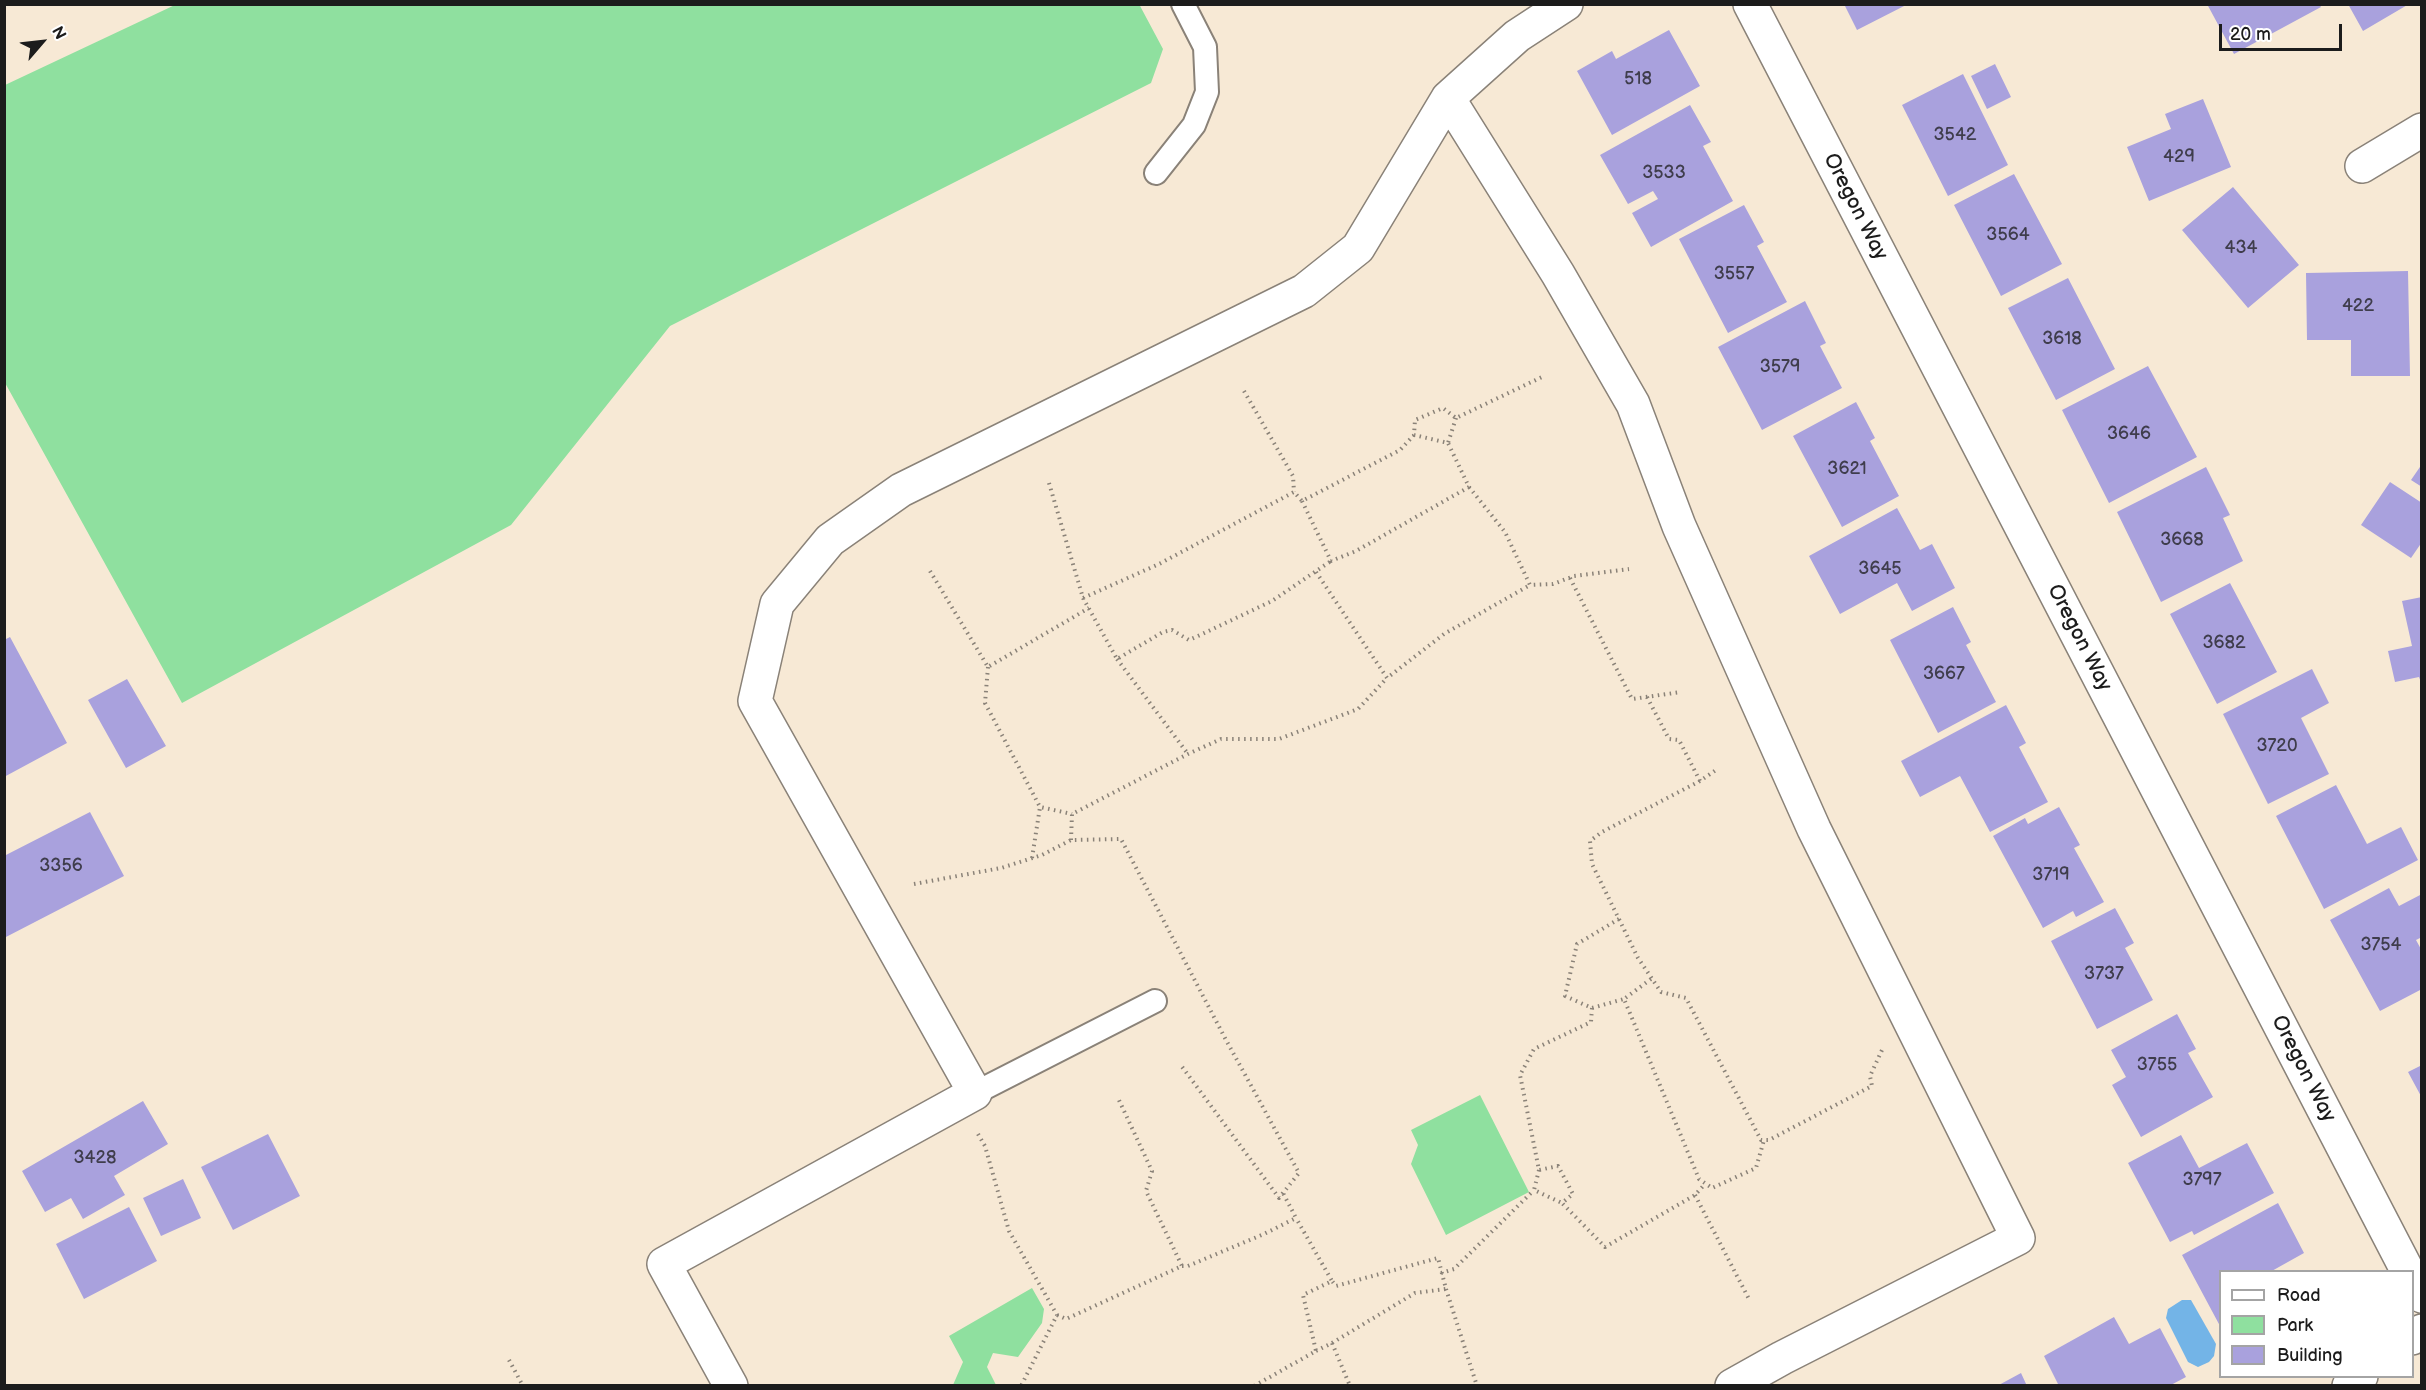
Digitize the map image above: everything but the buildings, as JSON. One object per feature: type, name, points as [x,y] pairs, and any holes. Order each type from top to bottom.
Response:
[{"type":"street","points":[[731,1386],[664,1264],[968,1097],[756,700],[777,604],[830,540],[901,490],[1304,291],[1358,248],[1448,98],[1517,36],[1566,4]]},
{"type":"street","name":"Oregon Way","points":[[1750,4],[2407,1270]]},
{"type":"street","points":[[1448,98],[1558,274],[1633,404],[1679,526],[1814,830],[2018,1238],[1782,1358],[1732,1386]]},
{"type":"street","points":[[2362,166],[2421,130]]},
{"type":"lane","points":[[1156,173],[1194,125],[1207,92],[1204,47],[1183,4]]},
{"type":"lane","points":[[968,1097],[1155,1001]]},
{"type":"path","points":[[1530,585],[1505,532],[1469,487],[1448,442],[1456,418],[1542,377]]},
{"type":"path","points":[[1244,391],[1293,476],[1294,492],[1302,501],[1331,561]]},
{"type":"path","points":[[1302,501],[1400,450],[1413,435],[1415,420],[1443,408],[1456,418]]},
{"type":"path","points":[[1413,435],[1448,442]]},
{"type":"path","points":[[1049,483],[1083,598],[1117,659],[1188,754]]},
{"type":"path","points":[[1117,659],[1163,632],[1172,630],[1190,640],[1272,601],[1331,561],[1356,551],[1469,487]]},
{"type":"path","points":[[1083,598],[1159,564],[1294,492]]},
{"type":"path","points":[[1040,807],[1072,814],[1221,739],[1279,739],[1358,709],[1387,678],[1444,634],[1530,585],[1553,584],[1570,578],[1629,568]]},
{"type":"path","points":[[930,570],[988,667],[985,704],[1040,807],[1032,858]]},
{"type":"path","points":[[1317,572],[1387,678]]},
{"type":"path","points":[[1570,578],[1632,699],[1681,692]]},
{"type":"path","points":[[988,667],[1089,608]]},
{"type":"path","points":[[1647,697],[1669,739],[1679,740],[1701,781]]},
{"type":"path","points":[[1716,770],[1701,781],[1602,832],[1590,841],[1592,864],[1638,958],[1661,992],[1686,998],[1761,1140],[1769,1140],[1872,1086],[1870,1077],[1884,1045]]},
{"type":"path","points":[[1071,840],[1072,814]]},
{"type":"path","points":[[914,884],[1001,868],[1032,858],[1071,840],[1120,839],[1299,1173],[1279,1198],[1180,1064]]},
{"type":"path","points":[[1619,919],[1577,944],[1564,996],[1592,1008],[1624,999],[1652,978]]},
{"type":"path","points":[[1624,999],[1698,1179],[1712,1188],[1756,1168],[1764,1140]]},
{"type":"path","points":[[1442,1273],[1454,1269],[1534,1190],[1539,1170],[1520,1075],[1534,1049],[1591,1022],[1592,1008]]},
{"type":"path","points":[[968,1097],[985,1146],[1009,1231],[1057,1315],[1066,1319],[1182,1266],[1188,1266],[1296,1218]]},
{"type":"path","points":[[1118,1098],[1152,1171],[1146,1191],[1182,1266]]},
{"type":"path","points":[[1539,1170],[1558,1166],[1573,1194],[1562,1203]]},
{"type":"path","points":[[1534,1190],[1562,1203],[1605,1247],[1695,1195],[1705,1184]]},
{"type":"path","points":[[1283,1193],[1336,1286],[1438,1258],[1477,1386]]},
{"type":"path","points":[[1695,1195],[1750,1301]]},
{"type":"path","points":[[1316,1351],[1303,1296],[1332,1281]]},
{"type":"path","points":[[1254,1386],[1415,1293],[1446,1288]]},
{"type":"path","points":[[1021,1386],[1057,1315]]},
{"type":"path","points":[[1332,1342],[1350,1386]]},
{"type":"path","points":[[509,1360],[523,1386]]},
{"type":"green space","points":[[177,4],[1139,4],[1163,49],[1151,83],[670,326],[511,525],[182,703],[4,381],[5,85]]},
{"type":"green space","points":[[1480,1095],[1529,1192],[1446,1235],[1411,1164],[1418,1145],[1411,1130]]},
{"type":"green space","points":[[1032,1288],[1044,1309],[1042,1323],[1018,1357],[993,1353],[987,1367],[996,1385],[953,1385],[963,1362],[949,1336]]},
{"type":"water","points":[[2182,1300],[2191,1300],[2216,1344],[2214,1356],[2209,1362],[2198,1367],[2188,1362],[2166,1318],[2168,1309]]}]
